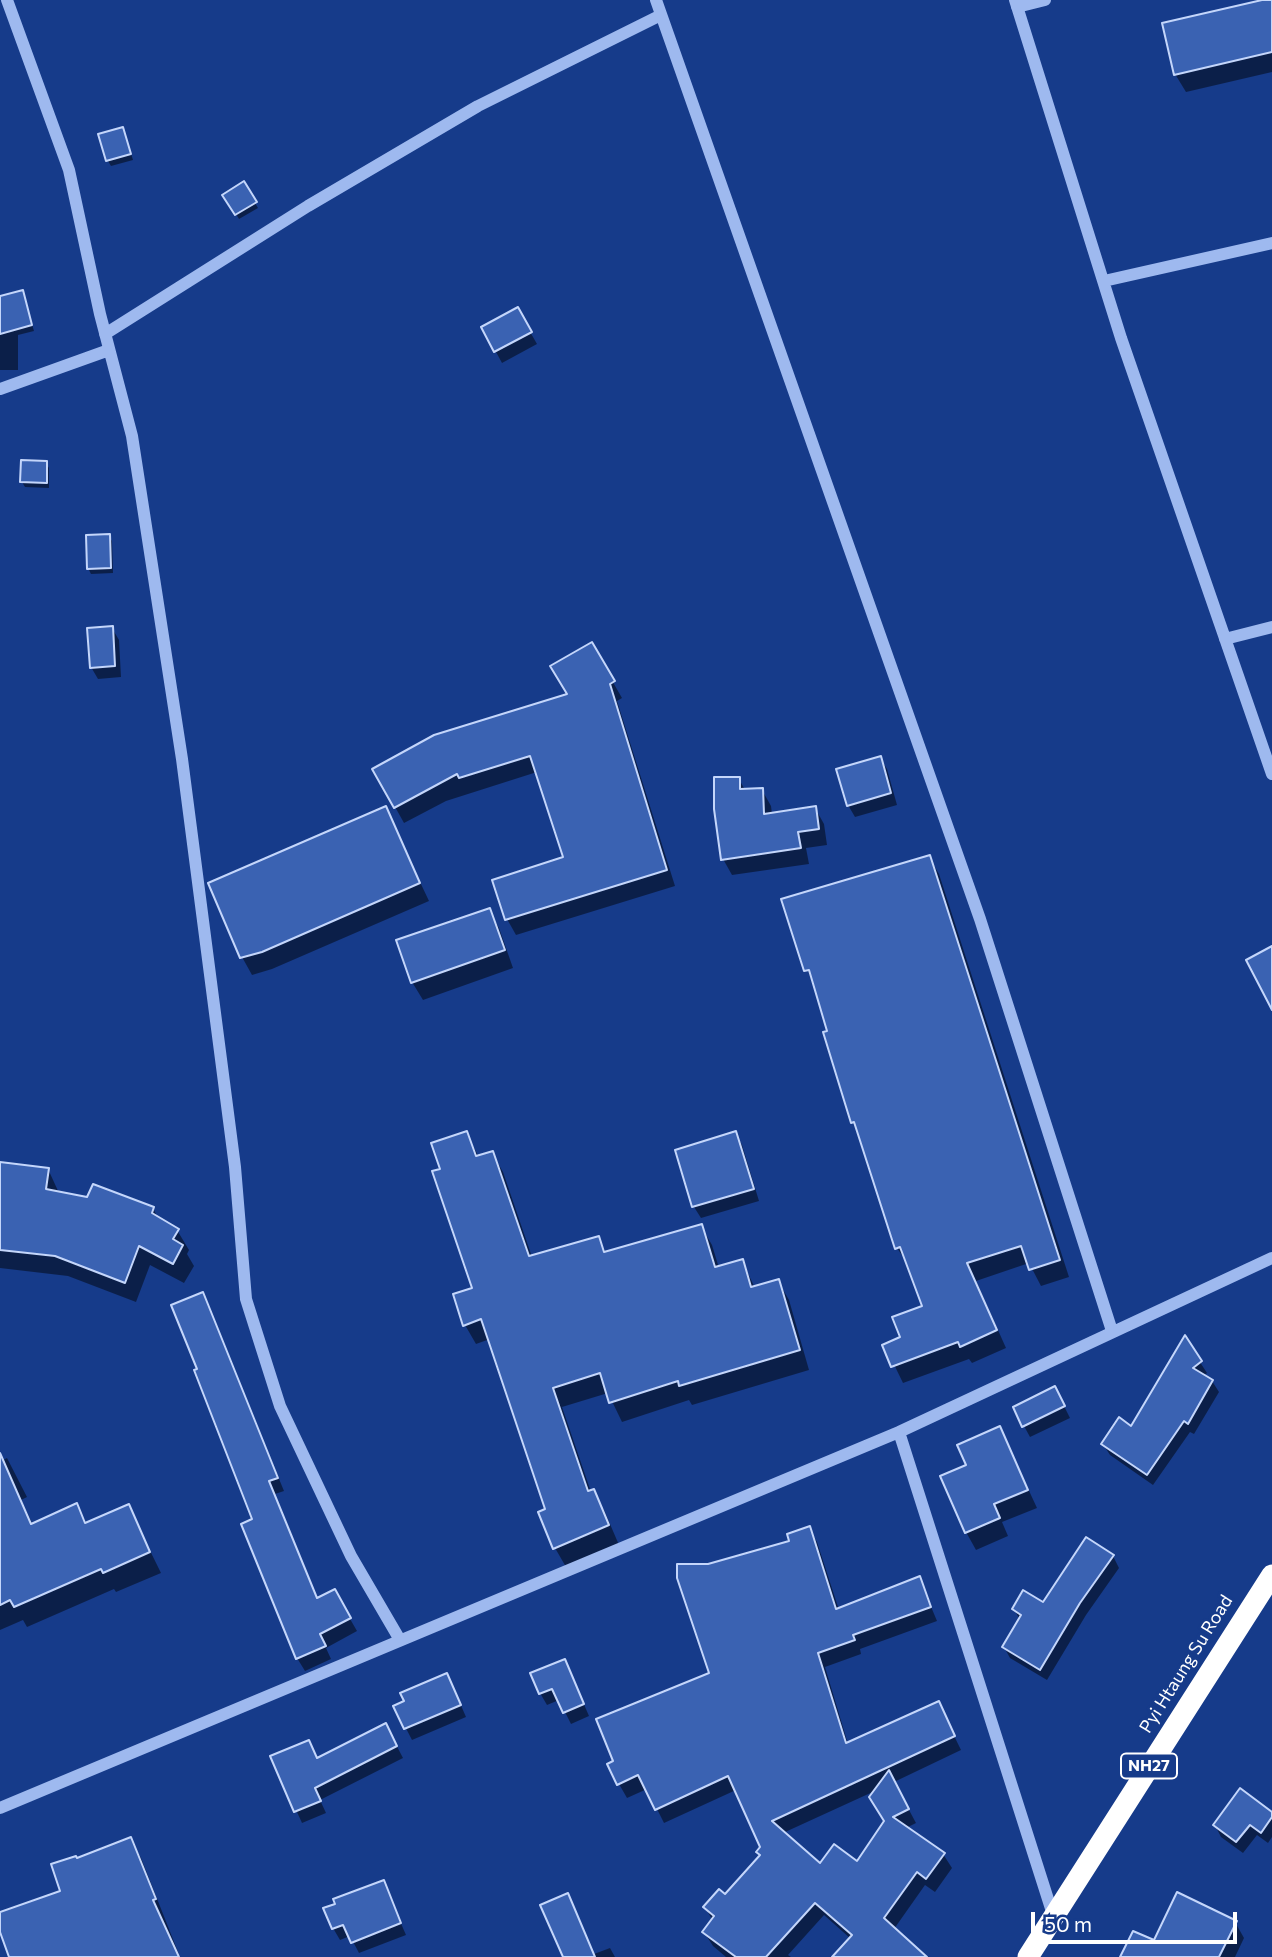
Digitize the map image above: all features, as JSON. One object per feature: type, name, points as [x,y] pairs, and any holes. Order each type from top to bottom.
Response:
[{"type":"highway","name":"Pyi Htaung Su Road","points":[[1028,1957],[1242,1617],[1272,1575]]},
{"type":"street","points":[[7,0],[69,170],[105,334],[132,436],[182,759],[235,1167],[246,1298],[280,1406],[351,1556],[401,1640]]},
{"type":"street","points":[[656,0],[980,919],[1112,1331]]},
{"type":"street","points":[[1045,0],[1016,3],[1104,281],[1272,774]]},
{"type":"street","points":[[105,334],[308,206],[478,106],[662,15]]},
{"type":"street","points":[[1104,281],[1272,243]]},
{"type":"street","points":[[0,389],[109,350]]},
{"type":"street","points":[[1226,639],[1272,626]]},
{"type":"street","points":[[0,1808],[899,1432],[1272,1258]]},
{"type":"street","points":[[899,1432],[1054,1918]]},
{"type":"building","points":[[1272,0],[1272,52],[1174,75],[1162,23]]},
{"type":"building","points":[[123,127],[131,154],[106,161],[98,134]]},
{"type":"building","points":[[244,181],[257,202],[235,215],[222,195]]},
{"type":"building","points":[[23,290],[32,325],[0,334],[0,296]]},
{"type":"building","points":[[518,307],[532,332],[494,352],[481,327]]},
{"type":"building","points":[[21,460],[47,461],[47,483],[20,482]]},
{"type":"building","points":[[110,534],[111,568],[87,569],[86,535]]},
{"type":"building","points":[[113,626],[115,666],[90,668],[87,628]]},
{"type":"building","points":[[592,642],[615,681],[610,684],[667,870],[505,920],[492,880],[563,857],[530,756],[459,778],[457,774],[394,808],[372,769],[434,735],[567,694],[550,666]]},
{"type":"building","points":[[881,756],[891,793],[847,806],[836,769]]},
{"type":"building","points":[[714,777],[740,777],[740,789],[763,788],[764,814],[816,806],[819,829],[798,832],[801,848],[721,860],[714,809]]},
{"type":"building","points":[[386,806],[420,883],[262,952],[240,958],[208,883]]},
{"type":"building","points":[[930,855],[1060,1260],[1029,1270],[1021,1246],[967,1263],[997,1330],[960,1347],[958,1342],[891,1367],[882,1345],[900,1337],[892,1317],[922,1306],[900,1247],[895,1249],[854,1122],[851,1123],[823,1032],[827,1031],[809,970],[804,971],[781,899]]},
{"type":"building","points":[[490,908],[505,950],[411,983],[396,940]]},
{"type":"building","points":[[1272,946],[1272,1010],[1246,960]]},
{"type":"building","points":[[467,1131],[476,1156],[493,1151],[529,1256],[599,1236],[604,1252],[702,1224],[715,1267],[743,1259],[751,1287],[779,1279],[800,1350],[679,1386],[678,1381],[609,1403],[600,1373],[553,1388],[588,1491],[594,1489],[609,1525],[553,1549],[538,1512],[545,1509],[481,1319],[463,1326],[453,1294],[472,1288],[432,1171],[440,1169],[431,1143]]},
{"type":"building","points":[[736,1131],[754,1189],[692,1207],[675,1150]]},
{"type":"building","points":[[0,1162],[49,1168],[46,1189],[87,1197],[93,1184],[154,1207],[152,1213],[179,1229],[173,1239],[183,1245],[173,1264],[139,1246],[125,1283],[55,1256],[0,1250]]},
{"type":"building","points":[[203,1292],[278,1478],[269,1481],[317,1598],[335,1589],[351,1618],[320,1634],[326,1646],[296,1659],[241,1524],[252,1519],[171,1305]]},
{"type":"building","points":[[1185,1335],[1202,1361],[1193,1368],[1213,1380],[1188,1424],[1184,1421],[1147,1475],[1101,1444],[1119,1417],[1131,1426]]},
{"type":"building","points":[[1055,1386],[1065,1406],[1022,1427],[1013,1407]]},
{"type":"building","points":[[1000,1426],[1028,1490],[994,1504],[1000,1518],[965,1533],[940,1476],[966,1465],[957,1445]]},
{"type":"building","points":[[0,1453],[31,1524],[77,1503],[85,1523],[129,1504],[150,1552],[103,1573],[101,1569],[14,1607],[10,1600],[0,1605]]},
{"type":"building","points":[[810,1526],[836,1609],[920,1576],[931,1607],[853,1635],[855,1640],[818,1653],[846,1743],[939,1701],[955,1736],[772,1821],[820,1863],[834,1844],[857,1861],[884,1821],[869,1797],[889,1770],[909,1809],[893,1817],[945,1853],[926,1879],[917,1872],[884,1918],[927,1957],[832,1957],[852,1935],[815,1903],[766,1957],[736,1957],[702,1932],[714,1916],[703,1907],[719,1889],[725,1894],[760,1855],[756,1852],[760,1847],[728,1776],[655,1810],[638,1775],[617,1785],[607,1764],[613,1761],[596,1719],[709,1673],[677,1578],[677,1564],[708,1564],[789,1541],[787,1534]]},
{"type":"building","points":[[1086,1537],[1114,1555],[1080,1603],[1040,1670],[1002,1647],[1021,1615],[1012,1609],[1023,1590],[1043,1602]]},
{"type":"building","points":[[565,1659],[584,1704],[563,1713],[552,1689],[539,1694],[530,1673]]},
{"type":"building","points":[[447,1673],[461,1705],[404,1729],[393,1706],[404,1701],[400,1693]]},
{"type":"building","points":[[386,1723],[397,1746],[315,1788],[321,1801],[294,1812],[270,1756],[309,1740],[317,1758]]},
{"type":"building","points":[[1240,1788],[1272,1812],[1272,1817],[1261,1833],[1250,1825],[1236,1842],[1213,1825]]},
{"type":"building","points":[[131,1837],[156,1899],[153,1900],[179,1957],[9,1957],[0,1932],[0,1912],[60,1891],[51,1864],[76,1856],[77,1858]]},
{"type":"building","points":[[384,1880],[401,1923],[351,1943],[343,1925],[332,1929],[323,1908],[335,1904],[333,1899]]},
{"type":"building","points":[[1177,1892],[1237,1921],[1219,1957],[1120,1957],[1133,1931],[1154,1940]]},
{"type":"building","points":[[568,1893],[595,1957],[563,1957],[540,1905]]}]
